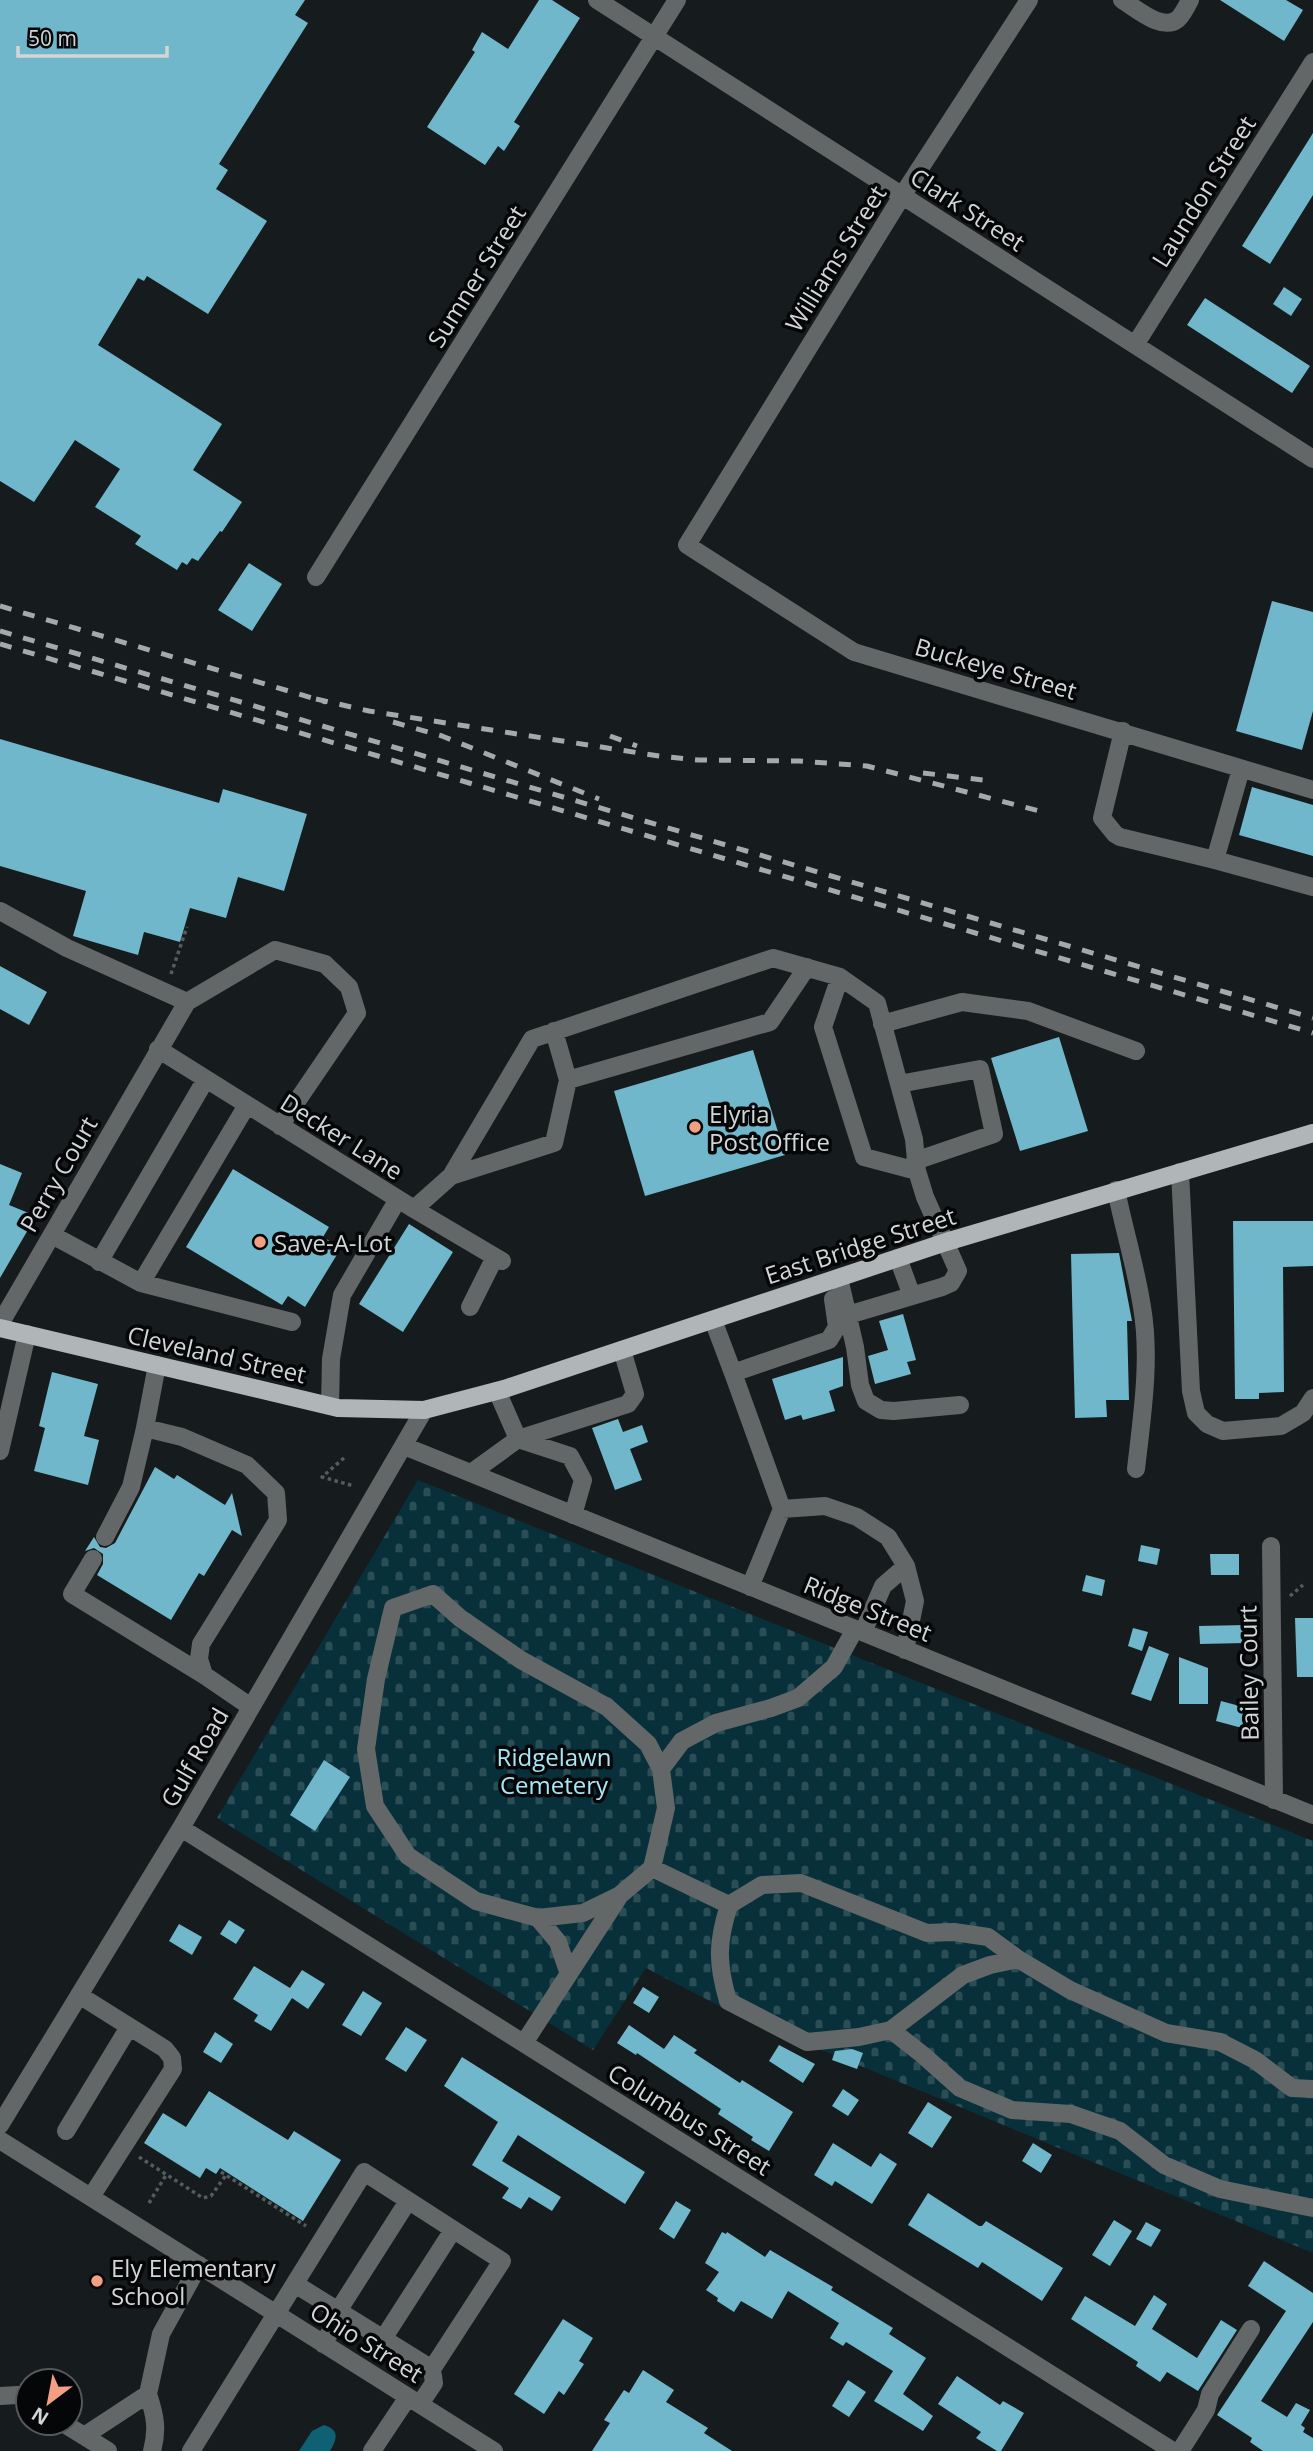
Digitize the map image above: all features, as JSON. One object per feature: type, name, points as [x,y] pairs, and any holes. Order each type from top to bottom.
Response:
[{"type":"main road","name":"East Bridge Street","points":[[424,1410],[497,1391],[946,1242],[1313,1133]]},
{"type":"main road","name":"Cleveland Street","points":[[0,1326],[330,1406],[424,1410]]},
{"type":"street","name":"Clark Street","points":[[597,0],[1313,459]]},
{"type":"street","name":"Sumner Street","points":[[316,577],[677,0]]},
{"type":"street","name":"Williams Street","points":[[687,545],[902,196],[1029,0]]},
{"type":"street","points":[[1122,0],[1159,22],[1172,22],[1178,18],[1190,0]]},
{"type":"street","name":"Laundon Street","points":[[1135,345],[1313,62]]},
{"type":"street","name":"Buckeye Street","points":[[687,545],[854,652],[1313,790]]},
{"type":"street","points":[[1123,731],[1102,818],[1115,834],[1313,887]]},
{"type":"street","points":[[1215,860],[1241,769]]},
{"type":"street","points":[[0,911],[67,948],[187,1002],[275,950],[325,964],[349,987],[357,1013],[280,1126]]},
{"type":"street","points":[[414,1209],[451,1175],[532,1039],[774,958],[840,977],[877,1003],[914,1139],[916,1166],[925,1197],[958,1271],[951,1283],[943,1287],[848,1315]]},
{"type":"street","points":[[568,1080],[770,1022],[807,967]]},
{"type":"street","points":[[840,977],[823,1027],[864,1157],[916,1166],[994,1134],[980,1069],[899,1084]]},
{"type":"street","name":"Perry Court","points":[[0,1326],[187,1002]]},
{"type":"street","points":[[882,1024],[962,1002],[1028,1011],[1136,1051]]},
{"type":"street","points":[[451,1175],[554,1143],[568,1080],[554,1031]]},
{"type":"street","name":"Decker Lane","points":[[159,1049],[498,1259],[470,1307]]},
{"type":"street","points":[[93,1258],[206,1079]]},
{"type":"street","points":[[141,1283],[247,1105]]},
{"type":"street","points":[[1180,1172],[1191,1391],[1196,1413],[1207,1424],[1223,1431],[1281,1426],[1303,1413],[1313,1398]]},
{"type":"street","points":[[1115,1190],[1142,1306],[1146,1339],[1136,1469]]},
{"type":"street","points":[[330,1406],[331,1359],[342,1295],[398,1199]]},
{"type":"street","points":[[52,1235],[141,1283],[292,1322]]},
{"type":"street","points":[[898,1258],[912,1296]]},
{"type":"street","points":[[834,1279],[848,1315],[860,1385],[866,1401],[872,1406],[894,1411],[960,1405]]},
{"type":"street","points":[[733,1373],[829,1340],[837,1326],[834,1279]]},
{"type":"street","points":[[713,1320],[782,1509],[750,1587]]},
{"type":"street","points":[[0,1451],[27,1334]]},
{"type":"street","points":[[471,1473],[518,1439],[628,1404],[635,1394],[622,1350]]},
{"type":"street","points":[[105,1537],[131,1487],[157,1365]]},
{"type":"street","points":[[497,1391],[518,1439],[570,1456],[583,1480],[573,1515]]},
{"type":"street","name":"Gulf Road","points":[[0,2124],[181,1828],[424,1410]]},
{"type":"street","points":[[145,1428],[182,1437],[247,1465],[276,1493],[278,1520],[201,1644],[198,1659],[204,1675]]},
{"type":"street","name":"Ridge Street","points":[[404,1446],[1313,1815]]},
{"type":"street","points":[[782,1509],[825,1506],[858,1517],[888,1537],[906,1566],[915,1601],[905,1650]]},
{"type":"street","name":"Bailey Court","points":[[1270,1546],[1274,1800]]},
{"type":"street","points":[[93,1559],[72,1594],[251,1707]]},
{"type":"street","points":[[661,1769],[682,1741],[716,1723],[798,1698],[834,1667],[859,1631],[883,1586],[906,1566]]},
{"type":"street","points":[[433,1594],[460,1618],[521,1660],[607,1707],[648,1744],[661,1769],[666,1808],[652,1868],[620,1895],[583,1913],[538,1919],[476,1901],[408,1856],[375,1806],[366,1749],[376,1679],[393,1608],[433,1594]]},
{"type":"street","name":"Columbus Street","points":[[181,1828],[1173,2451]]},
{"type":"street","points":[[652,1868],[729,1905]]},
{"type":"street","points":[[1018,1959],[962,1975],[891,2030],[859,2037],[807,2042],[728,2001],[719,1972],[720,1934],[729,1905],[762,1885],[801,1883],[927,1933],[954,1931],[988,1937],[1018,1959],[1070,1990],[1166,2033],[1220,2042],[1255,2060],[1292,2088],[1313,2090]]},
{"type":"street","points":[[524,2043],[620,1895]]},
{"type":"street","points":[[538,1919],[558,1942],[569,1974]]},
{"type":"street","points":[[79,1995],[165,2049],[172,2057],[173,2068],[91,2197]]},
{"type":"street","points":[[66,2131],[130,2027]]},
{"type":"street","points":[[891,2030],[960,2088],[1012,2110],[1071,2115],[1120,2131],[1164,2165],[1220,2189],[1313,2208]]},
{"type":"street","name":"Ohio Street","points":[[0,2140],[494,2451]]},
{"type":"street","points":[[191,2451],[364,2172],[502,2261],[432,2369],[434,2383],[414,2401],[373,2451]]},
{"type":"street","points":[[323,2344],[337,2321],[338,2311],[408,2201]]},
{"type":"street","points":[[383,2339],[453,2230]]},
{"type":"street","points":[[152,2451],[156,2416],[148,2394],[161,2334],[199,2265]]},
{"type":"street","points":[[295,2284],[432,2369]]},
{"type":"street","points":[[1180,2451],[1206,2410],[1210,2393],[1251,2329]]},
{"type":"street","points":[[108,2451],[84,2436],[148,2394]]},
{"type":"path","points":[[164,992],[187,927]]},
{"type":"path","points":[[344,1458],[322,1477],[354,1486]]},
{"type":"path","points":[[138,2157],[207,2198],[214,2193],[223,2174],[306,2226]]},
{"type":"path","points":[[149,2203],[166,2175]]},
{"type":"green space","name":"Ridgelawn Cemetery","points":[[418,1480],[1313,1841],[1313,2253],[737,2015],[646,1968],[593,2050],[217,1818]]},
{"type":"shaded area","points":[[324,2425],[333,2429],[336,2435],[330,2451],[299,2451],[312,2431]]},
{"type":"building","points":[[0,0],[305,0],[295,15],[308,23],[219,164],[228,170],[216,189],[267,221],[208,314],[147,276],[144,281],[138,278],[98,345],[222,424],[193,470],[242,502],[198,561],[192,558],[187,565],[182,562],[177,570],[135,544],[141,536],[95,507],[120,469],[75,440],[34,502],[0,481]]},
{"type":"building","points":[[539,0],[552,0],[580,18],[514,122],[520,126],[504,151],[498,146],[485,165],[427,127],[475,52],[472,50],[482,32],[508,49]]},
{"type":"building","points":[[1220,0],[1286,0],[1303,10],[1284,41]]},
{"type":"building","points":[[1313,133],[1313,195],[1270,264],[1242,246]]},
{"type":"building","points":[[1284,287],[1302,299],[1291,316],[1273,304]]},
{"type":"building","points":[[1205,298],[1310,366],[1292,393],[1187,325]]},
{"type":"building","points":[[249,563],[282,584],[252,631],[218,610]]},
{"type":"building","points":[[1272,601],[1313,612],[1313,711],[1302,750],[1236,731]]},
{"type":"building","points":[[0,739],[219,803],[223,789],[307,814],[284,891],[238,877],[226,918],[190,908],[180,942],[144,932],[138,955],[73,936],[86,891],[0,866]]},
{"type":"building","points":[[1252,787],[1313,805],[1313,856],[1239,835]]},
{"type":"building","points":[[0,966],[47,992],[29,1025],[0,1009]]},
{"type":"building","points":[[1059,1037],[1088,1131],[1020,1151],[991,1058]]},
{"type":"building","points":[[753,1050],[785,1155],[645,1196],[614,1091]]},
{"type":"building","points":[[0,1164],[22,1173],[9,1205],[36,1216],[0,1278]]},
{"type":"building","name":"Save-A-Lot","points":[[233,1169],[329,1227],[323,1237],[341,1248],[305,1307],[288,1296],[282,1305],[186,1247]]},
{"type":"building","points":[[1233,1221],[1313,1221],[1313,1266],[1283,1267],[1284,1392],[1259,1393],[1259,1399],[1235,1399]]},
{"type":"building","points":[[409,1224],[453,1252],[403,1332],[359,1304]]},
{"type":"building","points":[[1119,1253],[1132,1321],[1127,1321],[1129,1400],[1106,1400],[1107,1417],[1075,1418],[1071,1254]]},
{"type":"building","points":[[903,1314],[916,1360],[907,1362],[911,1374],[875,1384],[868,1356],[888,1350],[879,1321]]},
{"type":"building","points":[[843,1357],[843,1386],[829,1391],[835,1411],[803,1420],[801,1415],[785,1420],[772,1379]]},
{"type":"building","points":[[52,1372],[98,1384],[84,1436],[99,1440],[88,1485],[34,1471],[45,1428],[39,1426]]},
{"type":"building","points":[[618,1419],[623,1432],[642,1425],[648,1442],[630,1449],[642,1480],[615,1490],[592,1428]]},
{"type":"building","points":[[155,1467],[174,1479],[177,1475],[225,1505],[232,1493],[242,1536],[232,1530],[204,1576],[199,1573],[171,1620],[97,1575],[103,1564],[103,1554],[94,1548],[85,1551],[94,1537],[100,1547],[106,1548],[115,1543]]},
{"type":"building","points":[[1141,1545],[1160,1549],[1157,1565],[1138,1561]]},
{"type":"building","points":[[1210,1554],[1239,1554],[1239,1575],[1211,1575]]},
{"type":"building","points":[[1086,1575],[1105,1580],[1102,1596],[1082,1591]]},
{"type":"building","points":[[1295,1618],[1313,1618],[1313,1677],[1297,1677]]},
{"type":"building","points":[[1246,1625],[1246,1643],[1200,1644],[1199,1626]]},
{"type":"building","points":[[1133,1628],[1148,1632],[1142,1651],[1128,1646]]},
{"type":"building","points":[[1149,1646],[1169,1654],[1151,1701],[1131,1694]]},
{"type":"building","points":[[1179,1657],[1208,1668],[1208,1704],[1179,1704]]},
{"type":"building","points":[[1221,1701],[1247,1708],[1242,1728],[1216,1721]]},
{"type":"building","points":[[324,1760],[350,1777],[315,1831],[290,1815]]},
{"type":"building","points":[[229,1920],[245,1930],[236,1944],[220,1934]]},
{"type":"building","points":[[179,1924],[202,1937],[192,1955],[169,1941]]},
{"type":"building","points":[[254,1966],[290,1988],[302,1970],[325,1984],[308,2009],[292,1998],[271,2031],[254,2021],[258,2015],[233,1999]]},
{"type":"building","points":[[643,1987],[659,1997],[649,2013],[633,2003]]},
{"type":"building","points":[[363,1991],[382,2003],[361,2036],[342,2025]]},
{"type":"building","points":[[629,2025],[664,2049],[674,2035],[697,2050],[694,2053],[740,2083],[742,2080],[793,2112],[769,2151],[718,2114],[721,2109],[637,2053],[636,2055],[617,2043]]},
{"type":"building","points":[[406,2027],[427,2040],[406,2072],[385,2059]]},
{"type":"building","points":[[215,2032],[233,2044],[221,2063],[203,2052]]},
{"type":"building","points":[[779,2045],[815,2064],[803,2083],[769,2061]]},
{"type":"building","points":[[852,2049],[863,2053],[857,2069],[832,2060],[835,2051]]},
{"type":"building","points":[[462,2057],[645,2172],[625,2204],[518,2135],[502,2161],[561,2197],[552,2211],[529,2197],[521,2209],[502,2198],[509,2188],[472,2165],[498,2122],[444,2086]]},
{"type":"building","points":[[843,2089],[859,2100],[848,2116],[832,2106]]},
{"type":"building","points":[[209,2091],[288,2140],[294,2131],[341,2160],[303,2221],[220,2168],[216,2174],[206,2168],[200,2178],[144,2143],[163,2113],[186,2127]]},
{"type":"building","points":[[928,2102],[952,2117],[932,2148],[908,2133]]},
{"type":"building","points":[[833,2143],[871,2167],[880,2153],[897,2164],[872,2204],[835,2181],[832,2186],[814,2175]]},
{"type":"building","points":[[1033,2143],[1052,2155],[1041,2173],[1022,2161]]},
{"type":"building","points":[[928,2193],[979,2226],[986,2221],[1063,2268],[1042,2301],[982,2262],[978,2268],[908,2225]]},
{"type":"building","points":[[676,2201],[691,2210],[674,2239],[659,2229]]},
{"type":"building","points":[[1114,2220],[1132,2231],[1110,2266],[1092,2255]]},
{"type":"building","points":[[1146,2222],[1161,2230],[1151,2247],[1136,2239]]},
{"type":"building","points":[[722,2232],[727,2232],[765,2257],[770,2250],[833,2287],[831,2290],[893,2328],[889,2334],[926,2358],[903,2394],[933,2416],[923,2431],[874,2401],[893,2371],[846,2342],[843,2346],[830,2338],[839,2323],[788,2291],[772,2319],[741,2301],[734,2312],[717,2301],[718,2298],[706,2290],[719,2272],[705,2263]]},
{"type":"building","points":[[1264,2261],[1313,2293],[1313,2322],[1261,2401],[1287,2417],[1296,2403],[1310,2410],[1301,2425],[1305,2428],[1303,2432],[1313,2438],[1313,2451],[1263,2451],[1250,2442],[1252,2438],[1217,2415],[1286,2311],[1248,2286]]},
{"type":"building","points":[[1154,2295],[1167,2304],[1152,2329],[1197,2358],[1221,2320],[1237,2330],[1198,2391],[1167,2372],[1160,2382],[1136,2366],[1138,2362],[1071,2319],[1085,2296],[1135,2326]]},
{"type":"building","points":[[563,2319],[593,2338],[579,2361],[584,2364],[564,2395],[559,2391],[544,2414],[514,2394]]},
{"type":"building","points":[[643,2370],[674,2390],[666,2402],[708,2428],[704,2433],[732,2451],[592,2451],[610,2423],[604,2420],[624,2390],[629,2393]]},
{"type":"building","points":[[957,2376],[1000,2405],[1003,2401],[1024,2413],[1001,2451],[976,2438],[981,2432],[938,2404]]},
{"type":"building","points":[[848,2380],[866,2392],[849,2417],[832,2406]]},
{"type":"railway","points":[[0,606],[326,702]]},
{"type":"railway","points":[[0,631],[1313,1018]]},
{"type":"railway","points":[[0,644],[1313,1033]]},
{"type":"railway","points":[[316,699],[369,711],[659,756],[698,760],[799,761],[867,766],[1043,812]]},
{"type":"railway","points":[[393,722],[442,736],[599,799]]},
{"type":"railway","points":[[610,736],[637,746]]},
{"type":"railway","points":[[923,773],[983,780]]},
{"type":"place","name":"Elyria Post Office","points":[[695,1127]]},
{"type":"place","name":"Save-A-Lot","points":[[260,1242]]},
{"type":"place","name":"Ely Elementary School","points":[[97,2281]]}]
